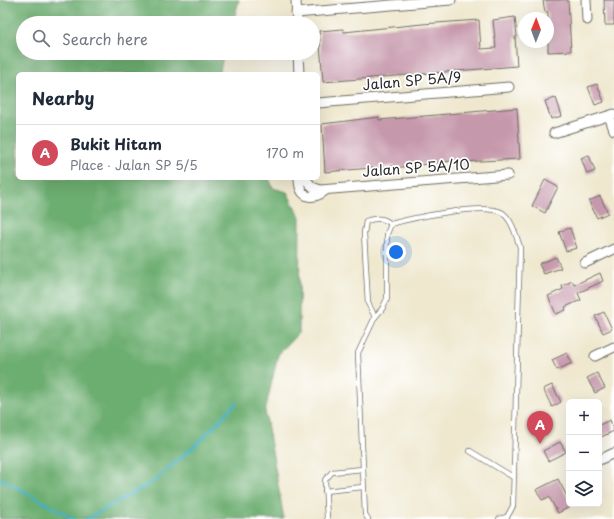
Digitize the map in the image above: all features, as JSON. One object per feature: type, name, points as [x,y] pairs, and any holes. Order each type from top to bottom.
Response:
[{"type":"street","points":[[296,0],[296,16]]},
{"type":"street","points":[[296,13],[451,0]]},
{"type":"street","points":[[586,0],[587,20]]},
{"type":"street","points":[[298,60],[299,72]]},
{"type":"street","name":"Jalan SP 5A/9","points":[[320,103],[509,87]]},
{"type":"street","points":[[554,134],[611,115],[614,130]]},
{"type":"street","name":"Jalan SP 5A/10","points":[[327,190],[508,176]]},
{"type":"street","points":[[299,180],[300,191],[302,194],[310,196],[320,195],[327,190]]},
{"type":"street","points":[[307,180],[312,187],[320,190],[327,190]]},
{"type":"street","points":[[585,263],[614,249]]},
{"type":"street","points":[[595,356],[614,347]]},
{"type":"street","points":[[602,459],[614,453]]},
{"type":"lane","points":[[391,224],[408,219],[483,209],[501,212],[512,226],[520,247],[513,506],[507,517],[499,519]]},
{"type":"lane","points":[[375,317],[368,303],[364,233],[366,221],[375,218],[386,219],[391,224]]},
{"type":"lane","points":[[368,519],[365,514],[363,487],[358,353],[375,317],[388,299],[387,234],[391,224]]},
{"type":"lane","points":[[470,451],[513,477]]},
{"type":"lane","points":[[327,519],[325,480],[332,472],[363,469]]},
{"type":"lane","points":[[325,491],[363,487]]},
{"type":"green space","points":[[0,0],[239,0],[235,16],[16,16],[16,60],[222,60],[219,72],[16,72],[16,180],[270,180],[273,188],[287,192],[300,217],[299,332],[278,355],[265,411],[284,519],[0,519]]},
{"type":"building","points":[[568,0],[571,51],[548,52],[548,48],[554,48],[554,12],[545,12],[543,1]]},
{"type":"building","points":[[604,0],[614,0],[614,25],[605,25]]},
{"type":"building","points":[[515,17],[517,66],[323,82],[320,31],[343,29],[344,32],[479,20],[481,49],[496,48],[493,20]]},
{"type":"building","points":[[597,84],[604,102],[595,105],[588,87]]},
{"type":"building","points":[[556,98],[562,116],[551,119],[545,101]]},
{"type":"building","points":[[517,108],[520,159],[461,162],[460,160],[394,168],[394,166],[325,172],[322,124],[379,117],[379,120]]},
{"type":"building","points":[[589,155],[595,171],[587,174],[581,158]]},
{"type":"building","points":[[545,180],[558,187],[545,213],[532,206]]},
{"type":"building","points":[[600,196],[608,213],[597,218],[589,201]]},
{"type":"building","points":[[570,228],[577,248],[566,251],[559,232]]},
{"type":"building","points":[[556,257],[561,268],[544,274],[539,264]]},
{"type":"building","points":[[600,273],[603,281],[578,293],[581,300],[565,307],[566,310],[556,314],[548,296],[563,289],[562,286],[572,281],[574,285]]},
{"type":"building","points":[[604,312],[612,329],[603,333],[595,316]]},
{"type":"building","points":[[567,353],[572,363],[557,370],[552,360]]},
{"type":"building","points":[[597,373],[605,388],[595,393],[587,378]]},
{"type":"building","points":[[552,385],[561,402],[552,407],[543,389]]},
{"type":"building","points":[[610,420],[614,431],[602,437],[602,424]]},
{"type":"building","points":[[560,442],[566,452],[548,461],[543,451]]},
{"type":"building","points":[[558,479],[566,494],[566,507],[570,507],[558,513],[549,497],[542,500],[536,490]]},
{"type":"waterway","points":[[87,519],[154,481],[199,442],[236,403]]},
{"type":"waterway","points":[[0,478],[74,519]]},
{"type":"place","name":"Bukit Hitam","points":[[540,444]]}]
